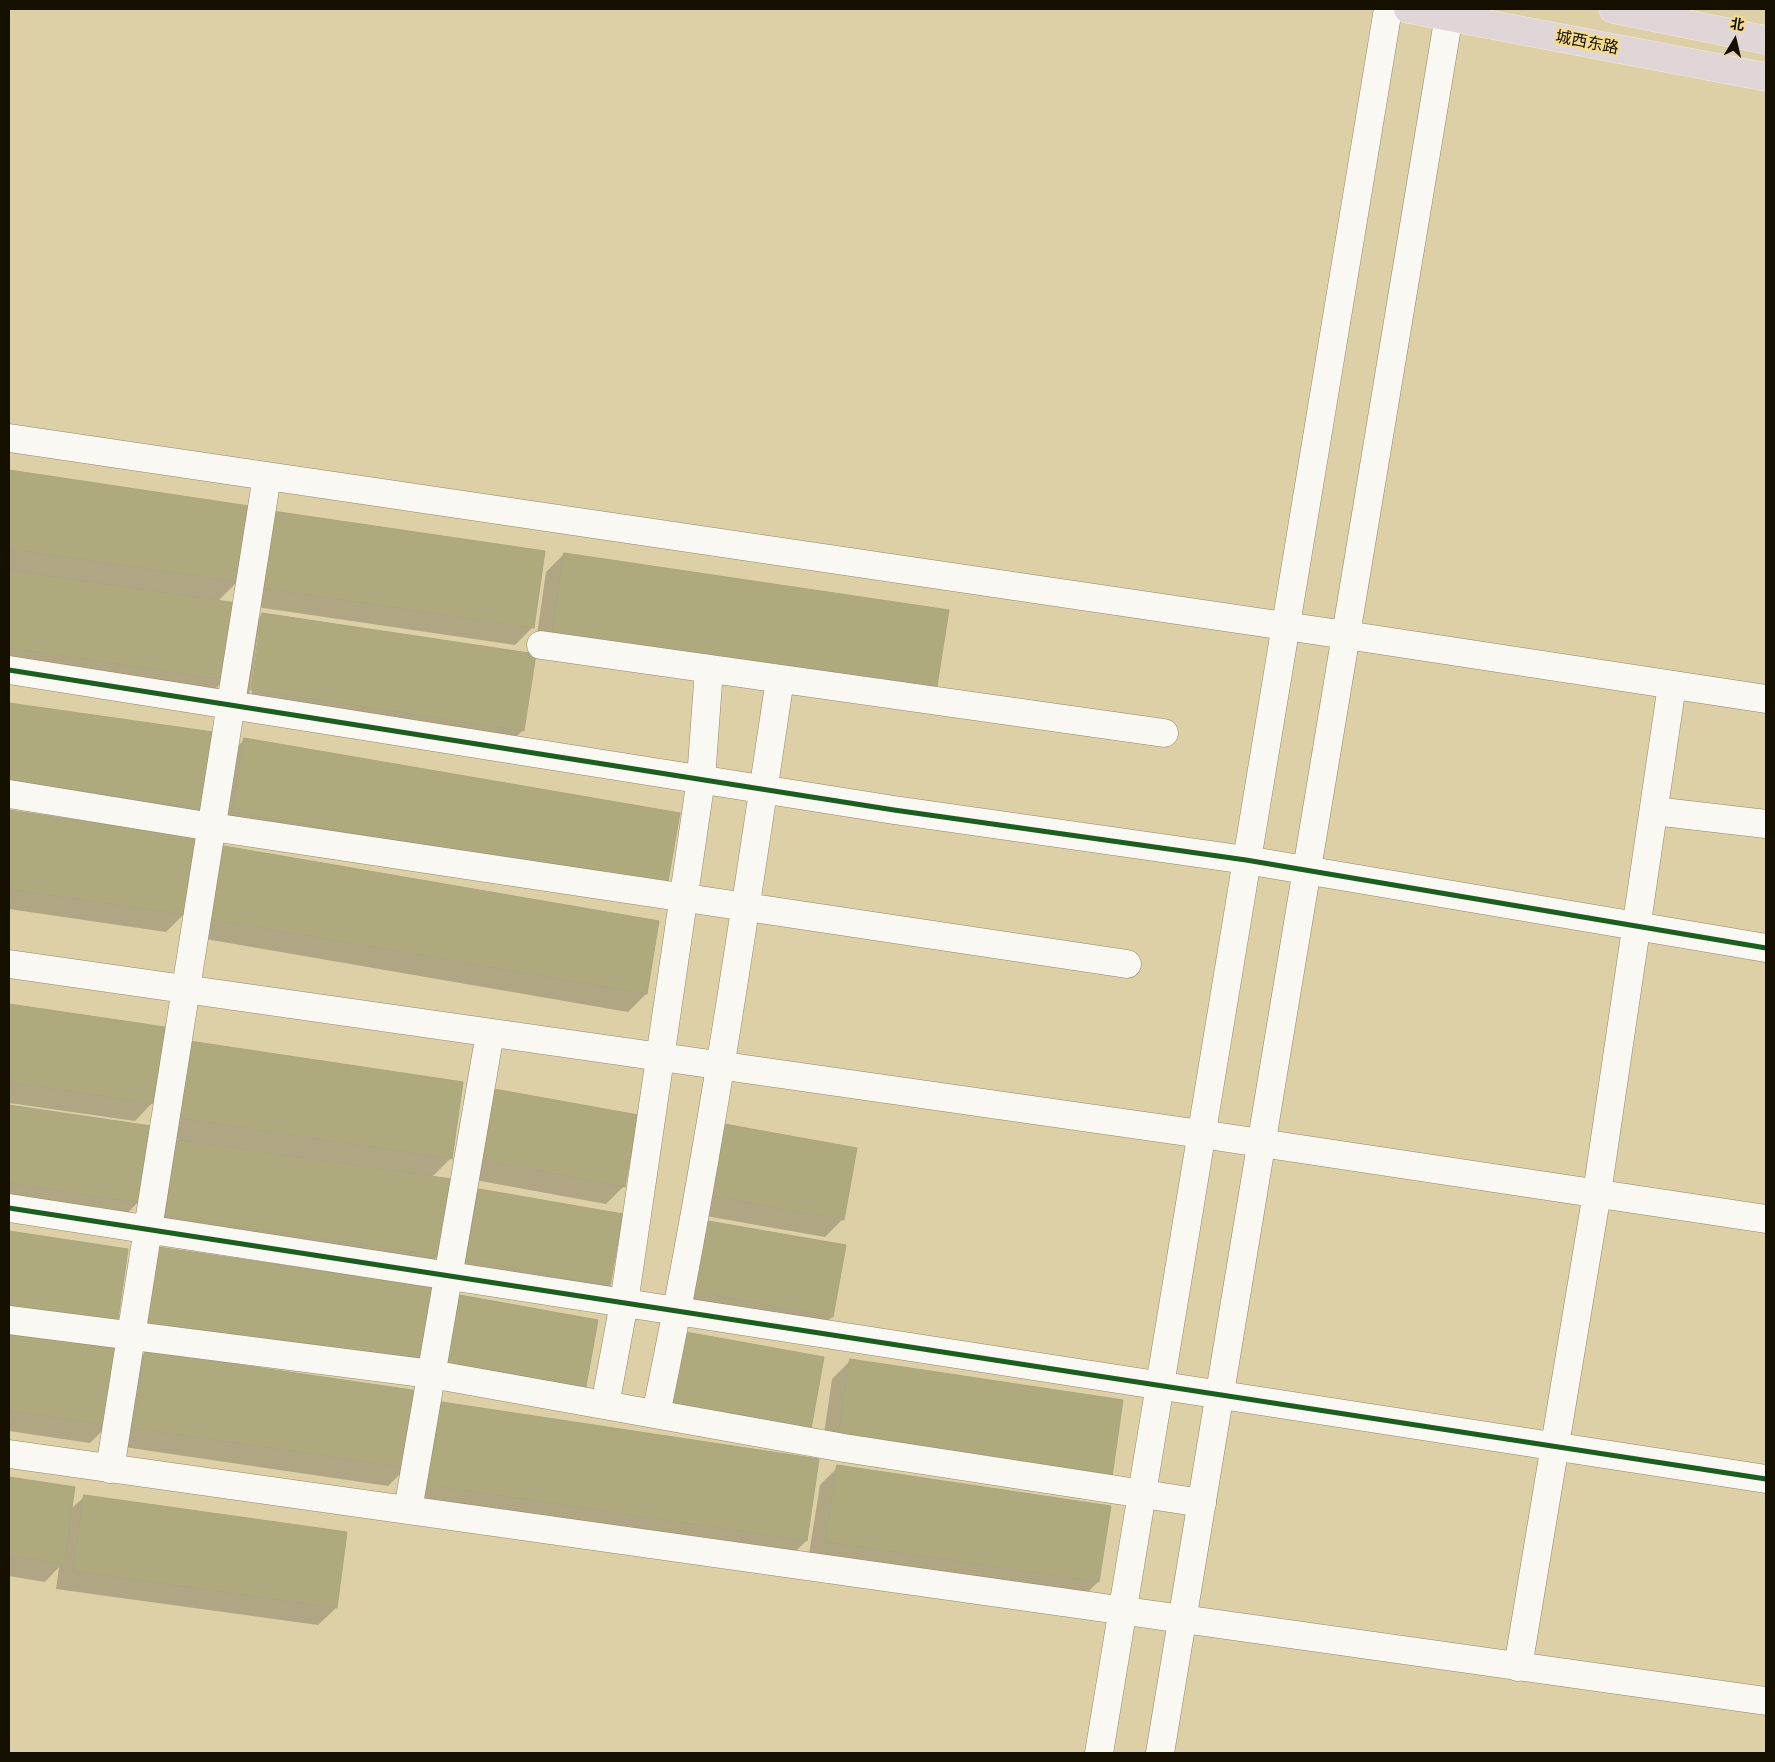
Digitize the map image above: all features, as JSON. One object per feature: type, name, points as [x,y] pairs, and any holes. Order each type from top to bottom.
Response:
[{"type":"highway","name":"城西东路","points":[[1408,9],[1450,12],[1766,77]]},
{"type":"highway","points":[[1613,9],[1766,40]]},
{"type":"street","points":[[1099,1753],[1388,9]]},
{"type":"street","points":[[1160,1753],[1450,12]]},
{"type":"street","points":[[9,438],[1346,635],[1766,699]]},
{"type":"street","points":[[110,1468],[188,990],[267,476]]},
{"type":"street","points":[[541,645],[1164,733]]},
{"type":"street","points":[[605,1405],[624,1303],[701,779],[710,669]]},
{"type":"street","points":[[9,670],[764,789],[1246,860],[1766,948]]},
{"type":"street","points":[[656,1414],[678,1312],[720,1066],[780,679]]},
{"type":"street","points":[[1518,1667],[1597,1194],[1672,684]]},
{"type":"street","points":[[9,794],[683,899],[1127,964]]},
{"type":"street","points":[[1654,811],[1766,824]]},
{"type":"street","points":[[9,964],[1201,1134],[1766,1219]]},
{"type":"street","points":[[408,1510],[490,1033]]},
{"type":"street","points":[[9,1208],[1159,1387],[1220,1394],[1766,1479]]},
{"type":"street","points":[[9,1320],[431,1374],[844,1448],[1202,1503]]},
{"type":"street","points":[[9,1454],[1766,1701]]},
{"type":"building","points":[[9,470],[249,506],[238,582],[9,549]]},
{"type":"building","points":[[272,511],[545,551],[534,628],[261,588]]},
{"type":"building","points":[[564,553],[949,610],[936,692],[552,635]]},
{"type":"building","points":[[9,570],[237,603],[226,680],[9,648]]},
{"type":"building","points":[[262,613],[536,654],[524,731],[251,690]]},
{"type":"building","points":[[9,703],[213,732],[202,809],[9,781]]},
{"type":"building","points":[[244,738],[680,813],[667,887],[232,812]]},
{"type":"building","points":[[9,810],[196,838],[185,915],[9,889]]},
{"type":"building","points":[[224,846],[659,921],[647,994],[211,919]]},
{"type":"building","points":[[9,1004],[165,1027],[154,1104],[9,1082]]},
{"type":"building","points":[[189,1041],[463,1082],[452,1159],[178,1118]]},
{"type":"building","points":[[494,1089],[638,1115],[625,1187],[482,1160]]},
{"type":"building","points":[[9,1105],[151,1126],[140,1203],[9,1183]]},
{"type":"building","points":[[713,1122],[857,1148],[844,1220],[700,1194]]},
{"type":"building","points":[[177,1140],[451,1179],[440,1256],[166,1216]]},
{"type":"building","points":[[479,1189],[623,1214],[610,1286],[466,1260]]},
{"type":"building","points":[[702,1220],[846,1245],[833,1317],[689,1291]]},
{"type":"building","points":[[9,1231],[128,1249],[117,1326],[9,1310]]},
{"type":"building","points":[[158,1247],[432,1287],[421,1364],[147,1324]]},
{"type":"building","points":[[454,1294],[598,1320],[585,1392],[441,1365]]},
{"type":"building","points":[[680,1331],[824,1357],[811,1429],[667,1403]]},
{"type":"building","points":[[9,1332],[120,1349],[109,1425],[9,1411]]},
{"type":"building","points":[[145,1351],[419,1391],[407,1468],[134,1428]]},
{"type":"building","points":[[850,1359],[1123,1400],[1112,1477],[838,1436]]},
{"type":"building","points":[[435,1401],[819,1459],[807,1541],[422,1484]]},
{"type":"building","points":[[837,1465],[1111,1506],[1099,1582],[826,1542]]},
{"type":"building","points":[[9,1477],[75,1487],[64,1564],[9,1556]]},
{"type":"building","points":[[84,1495],[347,1532],[337,1608],[73,1571]]},
{"type":"cycle path","points":[[9,670],[894,810],[1246,860],[1766,948]]},
{"type":"cycle path","points":[[9,1208],[1766,1479]]}]
